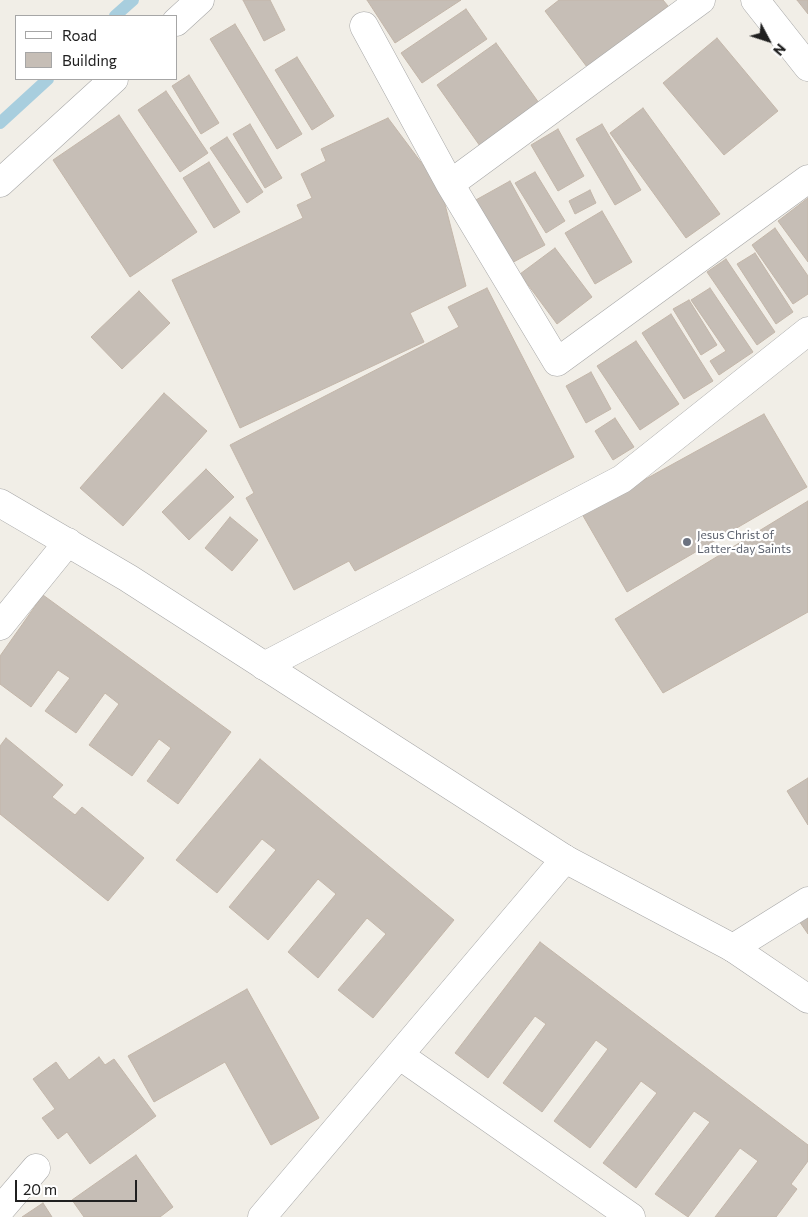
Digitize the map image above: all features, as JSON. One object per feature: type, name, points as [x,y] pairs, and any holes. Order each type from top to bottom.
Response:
[{"type":"street","points":[[178,20],[200,0]]},
{"type":"street","points":[[450,184],[701,0]]},
{"type":"street","points":[[755,0],[808,67]]},
{"type":"street","points":[[364,26],[450,184],[557,362],[808,179]]},
{"type":"street","points":[[0,183],[113,80]]},
{"type":"street","points":[[264,666],[622,479],[808,331]]},
{"type":"street","points":[[0,503],[128,578],[565,858],[733,948],[808,999]]},
{"type":"street","points":[[0,626],[68,542]]},
{"type":"street","points":[[262,1217],[565,858]]},
{"type":"street","points":[[733,948],[808,901]]},
{"type":"street","points":[[399,1055],[631,1217]]},
{"type":"street","points":[[0,1210],[36,1168]]},
{"type":"building","points":[[243,0],[270,0],[285,30],[264,41]]},
{"type":"building","points":[[367,0],[461,0],[395,43]]},
{"type":"building","points":[[559,0],[663,0],[668,6],[587,67],[545,11]]},
{"type":"building","points":[[797,0],[808,0],[808,14]]},
{"type":"building","points":[[466,9],[487,39],[422,83],[401,53]]},
{"type":"building","points":[[235,24],[302,134],[277,149],[210,39]]},
{"type":"building","points":[[717,38],[778,111],[724,155],[663,83]]},
{"type":"building","points":[[496,43],[539,103],[480,146],[437,85]]},
{"type":"building","points":[[297,57],[334,116],[312,130],[275,70]]},
{"type":"building","points":[[189,75],[219,123],[201,134],[172,86]]},
{"type":"building","points":[[166,91],[208,153],[180,172],[138,110]]},
{"type":"building","points":[[643,108],[720,214],[686,238],[610,133]]},
{"type":"building","points":[[119,115],[197,232],[130,277],[53,160]]},
{"type":"building","points":[[388,118],[441,189],[466,286],[410,313],[424,342],[240,428],[172,280],[303,218],[297,205],[312,198],[301,174],[326,161],[321,149]]},
{"type":"building","points":[[250,124],[282,178],[265,188],[233,134]]},
{"type":"building","points":[[602,124],[641,190],[615,205],[576,139]]},
{"type":"building","points":[[558,129],[584,176],[558,191],[531,145]]},
{"type":"building","points":[[227,137],[263,192],[247,203],[210,148]]},
{"type":"building","points":[[209,162],[240,212],[214,228],[183,178]]},
{"type":"building","points":[[535,172],[565,221],[546,233],[515,183]]},
{"type":"building","points":[[510,181],[545,245],[508,265],[474,201]]},
{"type":"building","points":[[590,190],[596,203],[575,214],[569,201]]},
{"type":"building","points":[[808,198],[808,262],[778,221]]},
{"type":"building","points":[[602,211],[632,262],[595,284],[565,233]]},
{"type":"building","points":[[775,228],[808,276],[808,294],[793,304],[752,245]]},
{"type":"building","points":[[555,248],[592,297],[557,324],[520,274]]},
{"type":"building","points":[[755,253],[793,312],[776,324],[737,264]]},
{"type":"building","points":[[726,259],[775,332],[757,345],[707,272]]},
{"type":"building","points":[[487,288],[574,457],[355,571],[349,561],[294,590],[246,498],[254,493],[230,445],[459,327],[448,307]]},
{"type":"building","points":[[710,288],[753,352],[719,375],[710,361],[726,351],[691,300]]},
{"type":"building","points":[[139,291],[170,323],[122,369],[91,337]]},
{"type":"building","points":[[689,300],[717,345],[701,355],[673,309]]},
{"type":"building","points":[[671,314],[713,381],[684,399],[642,333]]},
{"type":"building","points":[[636,341],[679,404],[640,430],[597,366]]},
{"type":"building","points":[[591,372],[611,409],[586,423],[566,386]]},
{"type":"building","points":[[164,393],[207,431],[123,526],[80,488]]},
{"type":"building","points":[[764,414],[807,487],[627,592],[582,514]]},
{"type":"building","points":[[615,418],[634,447],[613,460],[595,431]]},
{"type":"building","points":[[206,469],[234,497],[189,540],[162,512]]},
{"type":"building","points":[[808,501],[808,612],[663,693],[615,619]]},
{"type":"building","points":[[230,517],[258,540],[232,571],[205,548]]},
{"type":"building","points":[[43,595],[231,732],[178,804],[147,781],[171,748],[159,739],[132,776],[89,745],[119,704],[105,693],[76,733],[45,711],[70,678],[58,670],[31,707],[0,684],[0,656]]},
{"type":"building","points":[[6,738],[63,785],[52,797],[75,815],[82,807],[144,858],[108,901],[0,814],[0,746]]},
{"type":"building","points":[[260,759],[454,920],[373,1018],[338,990],[386,934],[367,918],[318,978],[288,952],[336,894],[318,879],[268,940],[229,907],[276,850],[262,839],[217,893],[176,860]]},
{"type":"building","points":[[808,778],[808,825],[787,791]]},
{"type":"building","points":[[808,911],[808,934],[797,918]]},
{"type":"building","points":[[540,942],[808,1145],[808,1161],[791,1184],[797,1189],[776,1217],[715,1217],[758,1161],[740,1148],[688,1217],[655,1194],[710,1122],[694,1111],[636,1188],[603,1163],[657,1093],[641,1081],[590,1148],[554,1121],[608,1049],[596,1040],[542,1112],[503,1083],[546,1024],[535,1016],[488,1078],[455,1053]]},
{"type":"building","points":[[247,989],[319,1118],[271,1145],[225,1062],[154,1102],[128,1056]]},
{"type":"building","points":[[99,1057],[105,1065],[114,1059],[156,1116],[90,1164],[67,1132],[58,1139],[42,1118],[55,1109],[33,1079],[56,1062],[69,1080]]},
{"type":"building","points":[[136,1155],[173,1207],[160,1217],[84,1217],[72,1200]]},
{"type":"building","points":[[43,1203],[52,1217],[22,1217]]},
{"type":"waterway","points":[[116,15],[133,0]]},
{"type":"waterway","points":[[0,123],[47,80]]},
{"type":"place","name":"Jesus Christ of Latter-day Saints","points":[[687,542]]}]
